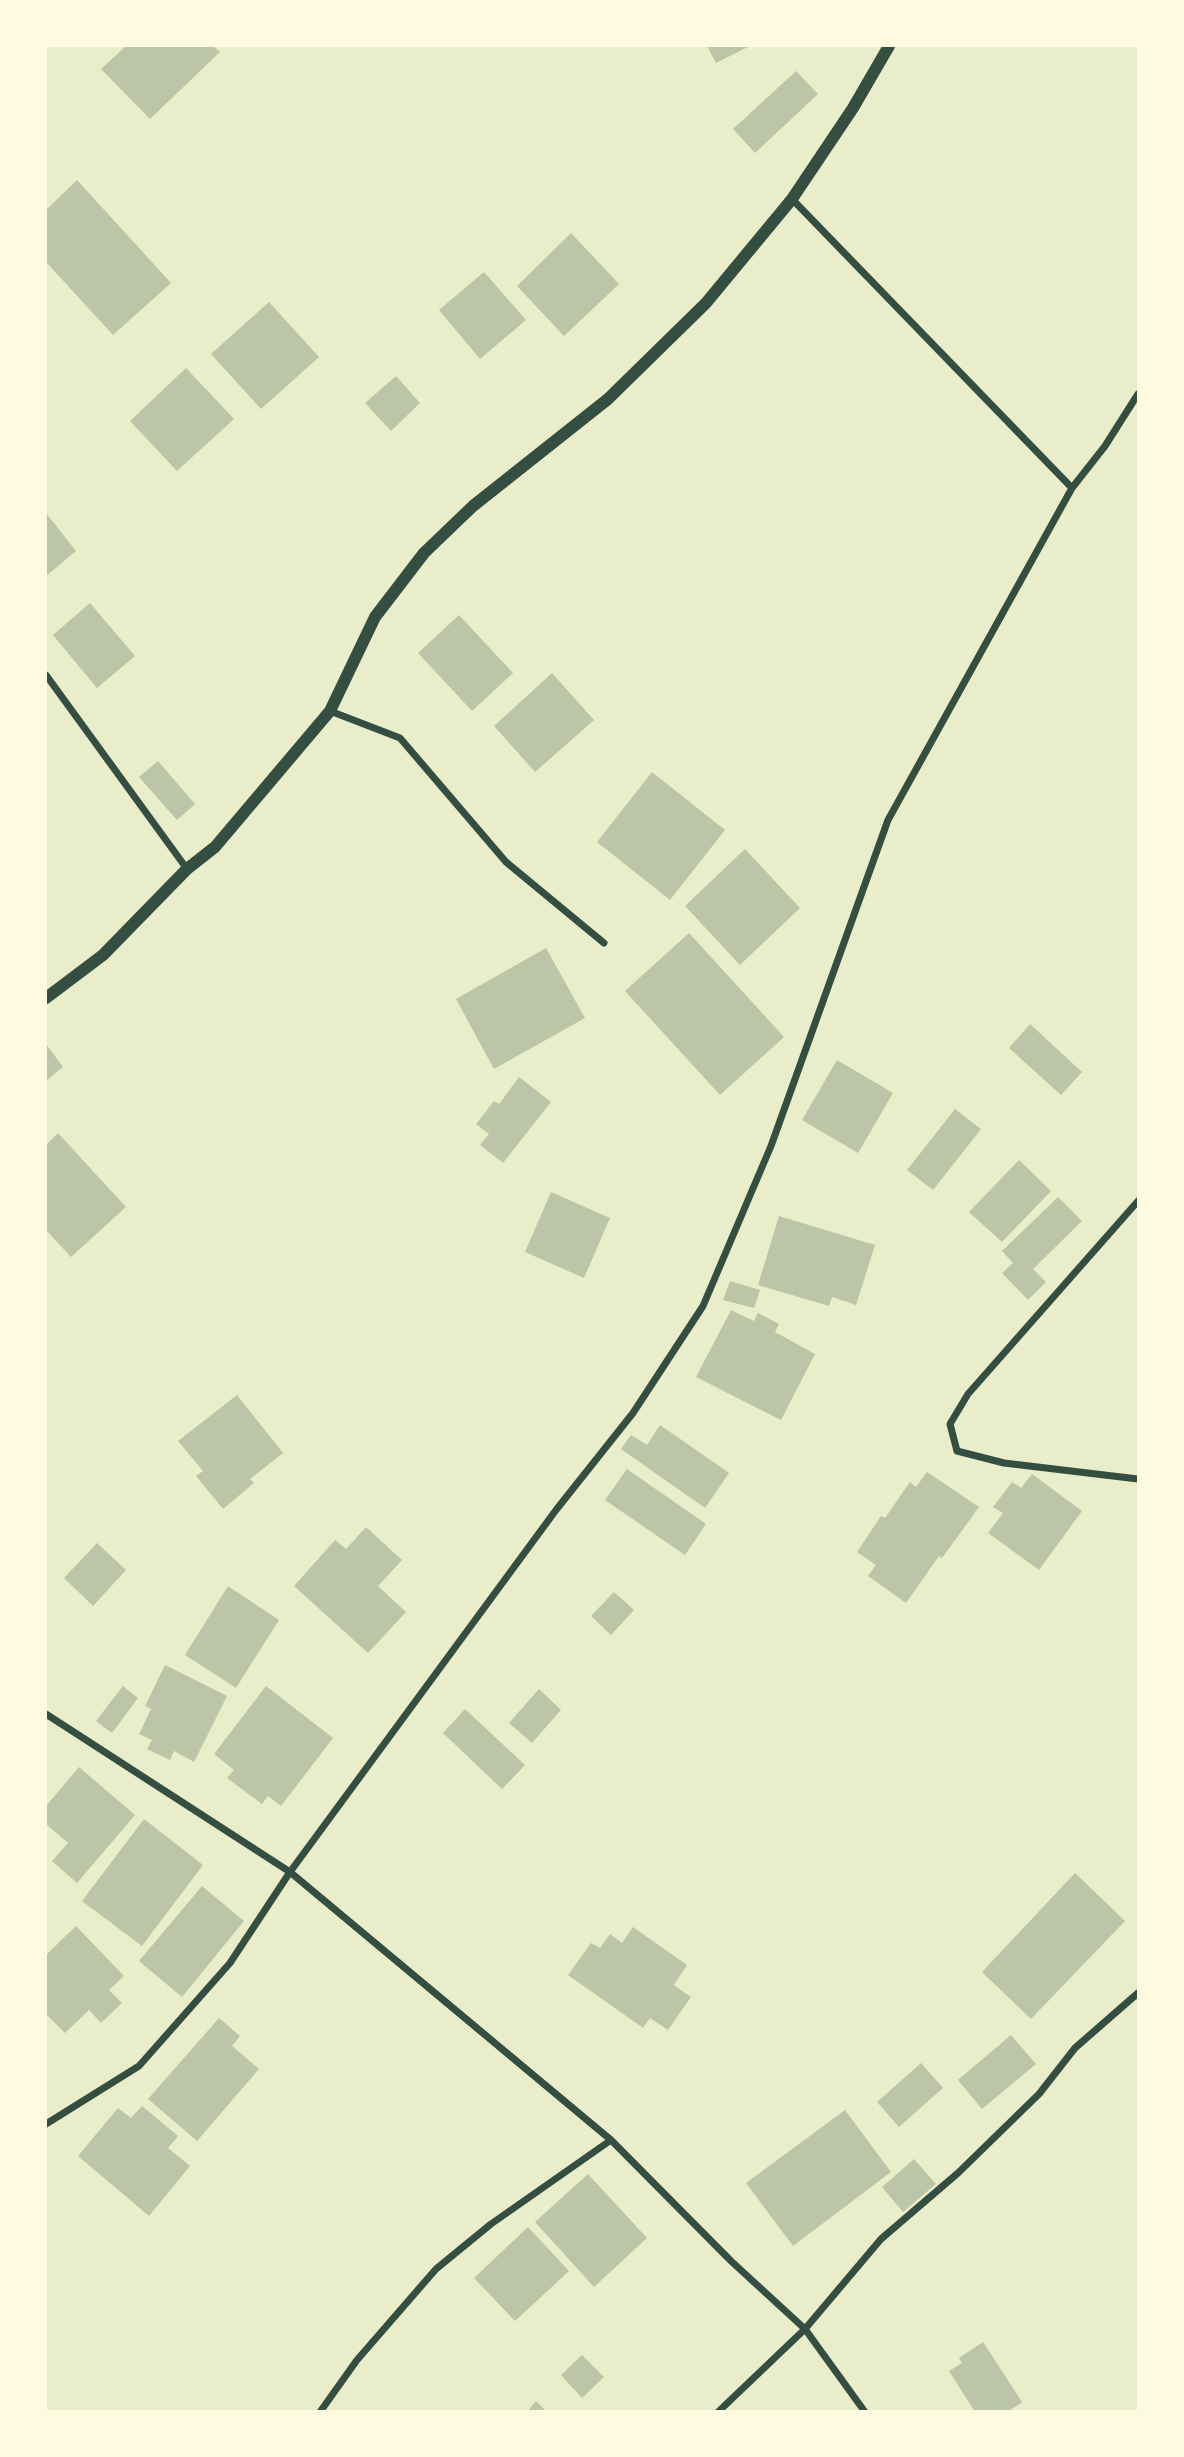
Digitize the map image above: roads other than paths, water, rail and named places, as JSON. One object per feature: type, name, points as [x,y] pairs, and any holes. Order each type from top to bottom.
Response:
[{"type":"street","points":[[46,998],[103,955],[187,869],[215,846],[330,712],[375,617],[425,553],[473,506],[608,399],[706,303],[792,199],[853,108],[889,46]]},
{"type":"street","points":[[792,199],[1072,488]]},
{"type":"street","points":[[46,2124],[139,2066],[230,1963],[290,1872],[556,1510],[633,1413],[704,1306],[771,1146],[888,820],[1072,488],[1105,446],[1139,394]]},
{"type":"street","points":[[46,675],[187,869]]},
{"type":"street","points":[[330,712],[400,738],[506,862],[604,943]]},
{"type":"street","points":[[1139,1201],[968,1394],[950,1424],[957,1451],[1004,1463],[1139,1479]]},
{"type":"street","points":[[46,1714],[290,1872],[611,2140],[731,2261],[805,2329],[865,2412]]},
{"type":"street","points":[[718,2412],[805,2329],[881,2239],[958,2173],[1039,2094],[1075,2048],[1139,1993]]},
{"type":"street","points":[[320,2412],[357,2360],[436,2269],[491,2224],[611,2140]]}]
